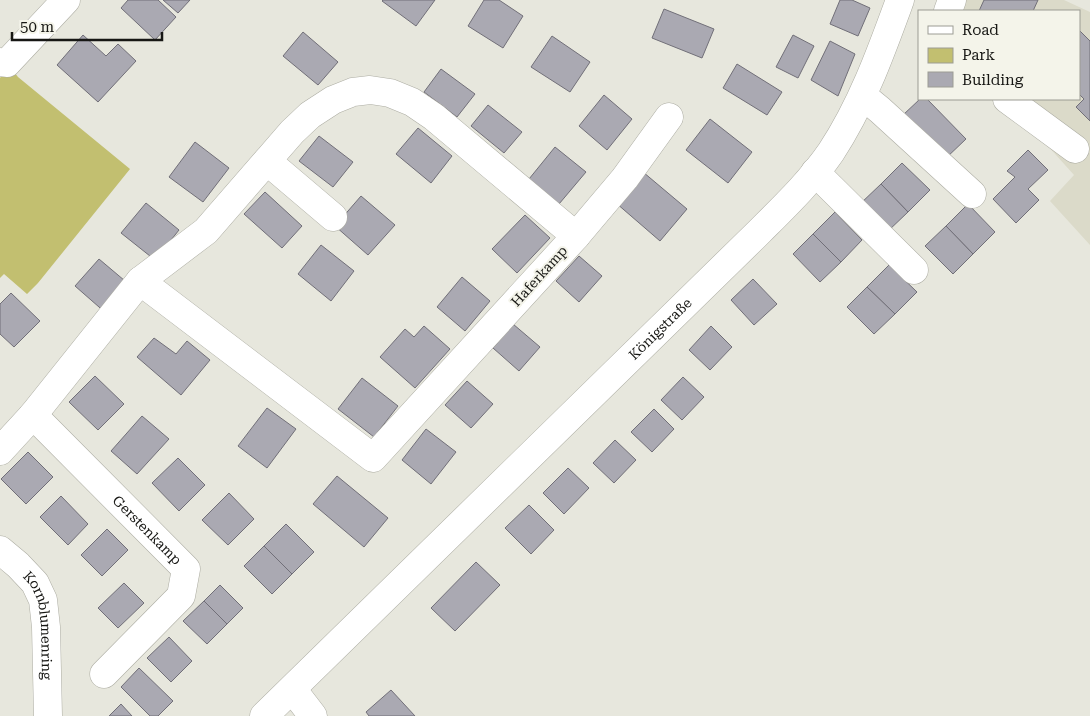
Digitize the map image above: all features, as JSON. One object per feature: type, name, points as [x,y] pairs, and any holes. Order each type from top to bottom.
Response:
[{"type":"street","points":[[0,62],[7,63],[66,0]]},
{"type":"street","name":"Königstraße","points":[[264,716],[293,690],[787,204],[835,146],[847,126],[862,96],[900,0]]},
{"type":"street","name":"Haferkamp","points":[[370,90],[390,94],[412,102],[434,117],[576,236],[373,458],[140,281],[206,231],[267,161],[292,132],[310,115],[333,100],[353,92],[370,90]]},
{"type":"street","points":[[862,96],[880,110],[972,194]]},
{"type":"street","points":[[1008,100],[1075,149]]},
{"type":"street","points":[[576,236],[625,178],[669,116]]},
{"type":"street","points":[[267,161],[333,217]]},
{"type":"street","points":[[815,172],[914,270]]},
{"type":"street","points":[[0,450],[33,415],[140,281]]},
{"type":"street","name":"Gerstenkamp","points":[[33,415],[186,569],[181,596],[104,674]]},
{"type":"street","name":"Kornblumenring","points":[[0,550],[35,583],[43,600],[46,628],[48,716]]},
{"type":"street","points":[[293,690],[313,716]]},
{"type":"shaded area","points":[[939,0],[1064,0],[1090,12],[1090,245],[1050,201],[1074,175],[1029,125],[992,100],[1080,100],[1080,10],[934,10]]},
{"type":"green space","points":[[7,63],[18,77],[130,169],[27,294],[4,274],[0,278],[0,78]]},
{"type":"building","points":[[128,0],[158,0],[176,17],[155,40],[121,8]]},
{"type":"building","points":[[163,0],[190,0],[178,13]]},
{"type":"building","points":[[383,0],[435,0],[416,26]]},
{"type":"building","points":[[484,0],[499,0],[523,16],[503,48],[468,26]]},
{"type":"building","points":[[840,0],[852,0],[870,8],[858,36],[830,24]]},
{"type":"building","points":[[984,0],[1038,0],[1033,10],[979,10]]},
{"type":"building","points":[[664,9],[714,29],[702,58],[652,38]]},
{"type":"building","points":[[1080,31],[1090,41],[1090,121],[1076,107],[1084,99],[1080,95]]},
{"type":"building","points":[[303,32],[338,62],[318,85],[283,56]]},
{"type":"building","points":[[83,35],[106,56],[118,44],[136,61],[98,102],[57,65]]},
{"type":"building","points":[[793,35],[814,46],[798,78],[776,67]]},
{"type":"building","points":[[552,36],[590,62],[570,92],[531,67]]},
{"type":"building","points":[[830,41],[855,54],[838,96],[811,80]]},
{"type":"building","points":[[737,64],[782,92],[767,115],[723,88]]},
{"type":"building","points":[[441,69],[475,94],[457,117],[424,92]]},
{"type":"building","points":[[604,95],[632,119],[607,150],[579,126]]},
{"type":"building","points":[[919,100],[928,100],[966,139],[945,159],[903,115]]},
{"type":"building","points":[[488,105],[522,132],[504,153],[471,126]]},
{"type":"building","points":[[710,119],[752,152],[728,183],[686,150]]},
{"type":"building","points":[[418,128],[452,156],[431,183],[396,154]]},
{"type":"building","points":[[319,136],[353,162],[333,187],[299,161]]},
{"type":"building","points":[[195,142],[229,168],[203,202],[169,177]]},
{"type":"building","points":[[555,147],[586,172],[559,204],[529,179]]},
{"type":"building","points":[[1028,150],[1048,170],[1028,189],[1039,200],[1016,223],[993,199],[1015,177],[1007,171]]},
{"type":"building","points":[[902,163],[930,190],[908,212],[881,184]]},
{"type":"building","points":[[643,172],[687,209],[660,241],[616,203]]},
{"type":"building","points":[[881,184],[908,212],[887,232],[860,204]]},
{"type":"building","points":[[265,192],[302,226],[282,248],[244,214]]},
{"type":"building","points":[[361,196],[395,225],[368,255],[335,226]]},
{"type":"building","points":[[146,203],[179,230],[155,260],[121,233]]},
{"type":"building","points":[[968,204],[995,232],[973,254],[946,226]]},
{"type":"building","points":[[835,212],[862,240],[841,262],[813,234]]},
{"type":"building","points":[[525,215],[550,238],[517,273],[492,249]]},
{"type":"building","points":[[946,226],[973,254],[953,274],[925,246]]},
{"type":"building","points":[[813,234],[841,262],[820,282],[793,254]]},
{"type":"building","points":[[321,245],[354,271],[331,301],[298,274]]},
{"type":"building","points":[[579,256],[602,276],[579,302],[556,281]]},
{"type":"building","points":[[99,259],[131,286],[107,314],[75,286]]},
{"type":"building","points":[[889,265],[917,292],[895,314],[867,287]]},
{"type":"building","points":[[462,277],[490,301],[465,331],[437,307]]},
{"type":"building","points":[[753,279],[777,304],[754,325],[731,300]]},
{"type":"building","points":[[867,287],[895,314],[874,334],[847,307]]},
{"type":"building","points":[[11,293],[40,321],[14,347],[0,334],[0,304]]},
{"type":"building","points":[[513,324],[540,347],[519,371],[493,348]]},
{"type":"building","points":[[424,326],[450,349],[415,388],[380,357],[405,329],[414,337]]},
{"type":"building","points":[[711,326],[732,347],[710,370],[689,350]]},
{"type":"building","points":[[154,338],[176,354],[187,341],[210,360],[181,395],[137,357]]},
{"type":"building","points":[[95,376],[124,404],[98,430],[69,402]]},
{"type":"building","points":[[683,377],[704,397],[682,420],[661,400]]},
{"type":"building","points":[[362,378],[398,406],[374,437],[338,409]]},
{"type":"building","points":[[467,381],[493,404],[471,428],[445,405]]},
{"type":"building","points":[[267,408],[296,429],[267,468],[238,446]]},
{"type":"building","points":[[654,409],[674,429],[652,452],[631,432]]},
{"type":"building","points":[[142,416],[169,439],[137,474],[111,451]]},
{"type":"building","points":[[426,429],[456,452],[431,484],[402,460]]},
{"type":"building","points":[[615,440],[636,460],[614,483],[593,463]]},
{"type":"building","points":[[28,452],[53,477],[26,504],[1,479]]},
{"type":"building","points":[[178,458],[205,485],[179,511],[152,483]]},
{"type":"building","points":[[568,468],[589,488],[564,514],[543,493]]},
{"type":"building","points":[[337,476],[388,518],[364,547],[313,504]]},
{"type":"building","points":[[229,493],[254,519],[228,545],[202,520]]},
{"type":"building","points":[[61,496],[88,524],[68,545],[40,517]]},
{"type":"building","points":[[529,505],[554,530],[531,554],[505,528]]},
{"type":"building","points":[[286,524],[314,552],[292,574],[264,546]]},
{"type":"building","points":[[107,529],[128,550],[102,576],[81,555]]},
{"type":"building","points":[[264,546],[292,574],[272,594],[244,566]]},
{"type":"building","points":[[476,562],[500,585],[455,631],[431,608]]},
{"type":"building","points":[[124,583],[144,603],[118,628],[98,608]]},
{"type":"building","points":[[220,585],[243,608],[227,624],[204,601]]},
{"type":"building","points":[[204,601],[227,624],[207,644],[183,621]]},
{"type":"building","points":[[169,637],[192,661],[171,682],[147,658]]},
{"type":"building","points":[[139,668],[173,701],[158,716],[150,716],[121,687]]},
{"type":"building","points":[[391,690],[415,716],[369,716],[366,712]]},
{"type":"building","points":[[121,704],[132,716],[109,716]]}]
